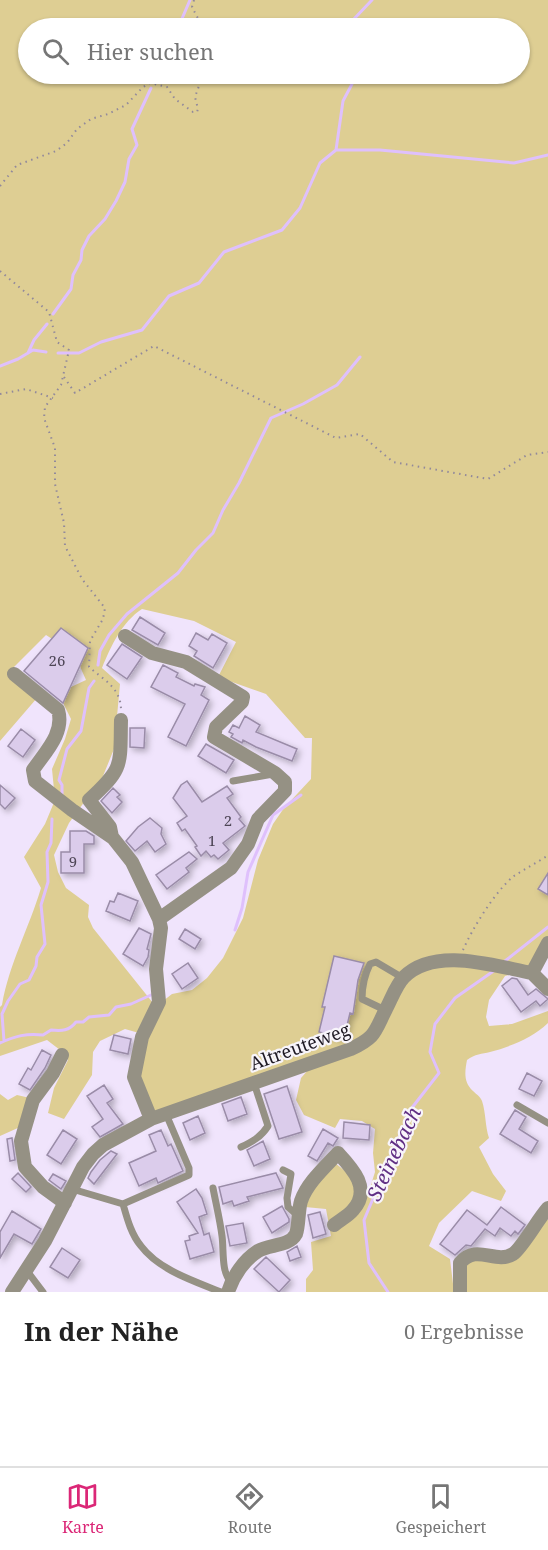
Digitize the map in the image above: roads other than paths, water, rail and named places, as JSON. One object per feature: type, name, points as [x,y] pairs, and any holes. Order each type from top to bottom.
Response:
[{"type":"street","points":[[125,636],[152,653],[186,662],[243,697],[242,702],[216,727],[214,737],[275,773],[285,782],[285,791],[258,819],[248,844],[231,868],[159,919]]},
{"type":"street","points":[[14,674],[58,710],[60,718],[57,734],[33,770],[35,781],[113,838],[132,862],[159,919],[161,928],[156,969],[159,1002],[142,1037],[134,1077],[152,1119]]},
{"type":"street","points":[[113,838],[110,827],[89,800],[116,774],[120,762],[121,720]]},
{"type":"street","points":[[548,943],[532,973],[548,989]]},
{"type":"street","name":"Altreuteweg","points":[[12,1292],[27,1271],[93,1154],[103,1145],[152,1119],[368,1041],[377,1030],[403,978],[420,965],[458,961],[532,973]]},
{"type":"street","points":[[62,1055],[53,1073],[33,1100],[21,1142],[25,1167],[43,1187],[65,1203]]},
{"type":"street","points":[[227,1289],[245,1262],[260,1250],[286,1243],[296,1234],[301,1199],[315,1178],[338,1153],[354,1170],[360,1184],[359,1200],[353,1210],[334,1225]]},
{"type":"street","points":[[460,1292],[459,1271],[463,1259],[472,1253],[501,1257],[512,1254],[519,1248],[548,1208]]},
{"type":"lane","points":[[233,781],[275,773]]},
{"type":"lane","points":[[385,1010],[362,999],[362,987],[370,964],[376,962],[403,978]]},
{"type":"lane","points":[[241,1147],[263,1134],[268,1126],[254,1083]]},
{"type":"lane","points":[[517,1106],[548,1123]]},
{"type":"lane","points":[[72,1189],[123,1204],[189,1175],[189,1168],[166,1114]]},
{"type":"lane","points":[[283,1170],[291,1174],[287,1198],[288,1207],[297,1215]]},
{"type":"lane","points":[[123,1204],[129,1223],[141,1246],[159,1263],[227,1289],[222,1234],[213,1188]]},
{"type":"lane","points":[[27,1271],[43,1292]]},
{"type":"waterway","points":[[182,18],[190,0]]},
{"type":"waterway","points":[[355,18],[372,0]]},
{"type":"waterway","points":[[58,353],[79,353],[101,342],[142,330],[169,296],[199,283],[224,252],[282,230],[300,208],[320,163],[336,150],[343,101],[352,84]]},
{"type":"waterway","points":[[53,314],[71,289],[73,275],[89,236],[105,219],[125,182],[129,159],[137,145],[132,129],[151,88]]},
{"type":"waterway","points":[[336,150],[380,150],[514,163],[548,155]]},
{"type":"waterway","points":[[28,353],[34,340],[47,324]]},
{"type":"waterway","points":[[0,366],[33,350],[46,352]]},
{"type":"waterway","points":[[98,665],[100,651],[109,635],[127,614],[178,573],[213,533],[271,418],[337,385],[360,357]]},
{"type":"waterway","points":[[62,797],[62,785],[59,780],[67,749],[81,731],[89,688],[94,681]]},
{"type":"waterway","points":[[235,930],[242,908],[248,872],[273,815],[301,795]]},
{"type":"waterway","points":[[4,1041],[2,1014],[20,984],[29,980],[36,966],[37,957],[45,944],[41,905],[48,882],[47,852],[51,843],[52,819]]},
{"type":"waterway","name":"Steinebach","points":[[505,961],[548,927]]},
{"type":"waterway","name":"Steinebach","points":[[388,1292],[369,1263],[364,1220],[411,1109],[439,1073],[430,1052],[435,1024],[455,998],[495,970]]},
{"type":"waterway","points":[[0,1043],[21,1036],[43,1035],[51,1030],[65,1030],[76,1022],[83,1022],[89,1017],[109,1015],[116,1007],[131,1004],[151,995]]}]
